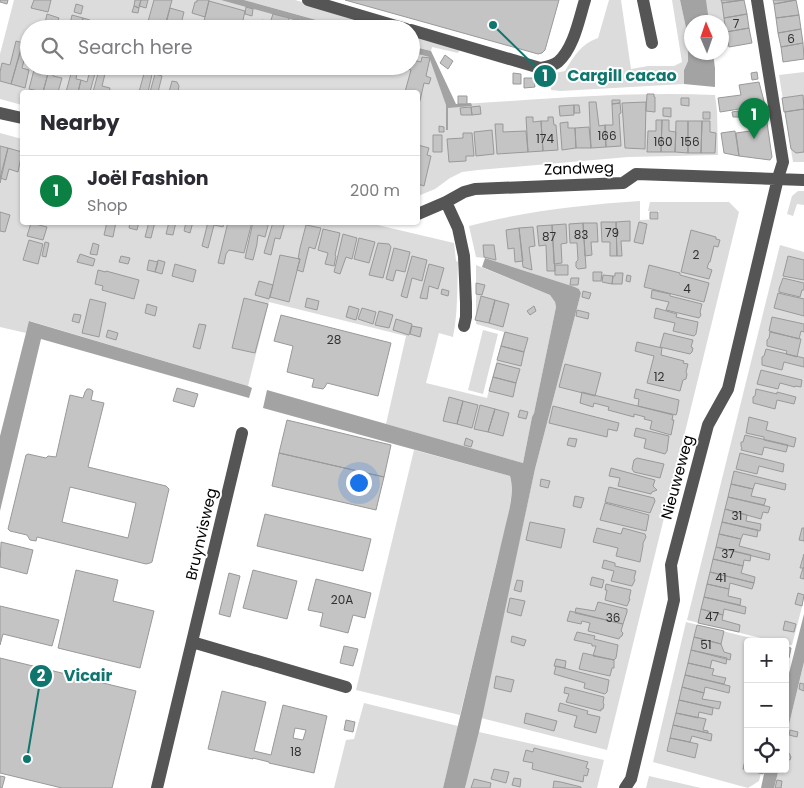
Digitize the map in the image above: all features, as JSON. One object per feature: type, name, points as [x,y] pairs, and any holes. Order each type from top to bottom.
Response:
[{"type":"street","points":[[308,0],[376,20]]},
{"type":"street","points":[[420,33],[540,68],[558,62],[572,44],[585,0]]},
{"type":"street","points":[[643,0],[652,43]]},
{"type":"street","name":"Nieuweweg","points":[[625,788],[631,779],[674,600],[671,565],[708,425],[728,389],[783,162],[757,0]]},
{"type":"street","points":[[0,113],[20,118]]},
{"type":"street","name":"Zandweg","points":[[420,213],[464,192],[475,189],[622,183],[636,174],[804,180]]},
{"type":"street","points":[[446,202],[458,228],[464,256],[466,302],[464,326]]},
{"type":"street","name":"Bruynvisweg","points":[[157,788],[242,433]]},
{"type":"street","points":[[192,642],[346,687]]},
{"type":"shaded area","points":[[14,0],[226,0],[296,20],[20,20],[20,75],[420,75],[420,54],[429,57],[447,105],[615,95],[715,95],[718,155],[628,157],[462,172],[435,189],[420,195],[420,90],[20,90],[20,104],[0,99],[0,54]]},
{"type":"shaded area","points":[[221,0],[244,0],[316,20],[293,20]]},
{"type":"shaded area","points":[[244,0],[295,0],[365,20],[316,20]]},
{"type":"shaded area","points":[[609,0],[621,0],[631,69],[648,66],[674,66],[682,62],[672,0],[680,0],[684,18],[684,60],[688,60],[684,70],[684,84],[551,90],[550,80],[555,73],[565,71],[582,47],[598,38]]},
{"type":"shaded area","points":[[680,0],[706,0],[708,15],[684,15],[684,18]]},
{"type":"shaded area","points":[[705,0],[744,0],[751,43],[729,47],[729,15],[707,15]]},
{"type":"shaded area","points":[[420,36],[461,47],[458,53],[432,47],[431,51],[420,48]]},
{"type":"shaded area","points":[[420,48],[431,51],[456,104],[471,103],[472,106],[448,108],[448,130],[446,130],[446,105],[429,57],[420,54]]},
{"type":"shaded area","points":[[714,60],[715,87],[684,84],[684,70],[688,61]]},
{"type":"shaded area","points":[[804,72],[804,162],[793,162],[779,75]]},
{"type":"shaded area","points":[[0,133],[20,138],[20,225],[378,225],[454,243],[456,261],[458,262],[455,328],[453,337],[439,333],[426,383],[487,398],[504,332],[476,324],[476,265],[550,295],[556,307],[523,463],[386,424],[406,336],[269,302],[248,386],[30,321],[26,333],[0,327]]},
{"type":"shaded area","points":[[798,191],[804,191],[804,205],[797,204],[793,216],[787,214],[792,196]]},
{"type":"shaded area","points":[[640,201],[640,220],[659,219],[659,211],[648,211],[650,202],[729,202],[739,212],[607,750],[481,718],[535,469],[581,293],[575,287],[485,258],[476,257],[469,226],[554,209]]},
{"type":"shaded area","points":[[780,245],[804,252],[804,599],[792,645],[789,645],[789,638],[761,638],[687,620]]},
{"type":"shaded area","points":[[485,258],[575,287],[581,293],[535,469],[479,732],[465,788],[443,788],[509,511],[512,490],[510,476],[263,408],[267,390],[523,463],[556,307],[550,295],[482,267]]},
{"type":"shaded area","points":[[29,321],[248,386],[252,388],[249,398],[41,339],[0,511],[0,436]]},
{"type":"shaded area","points":[[483,330],[498,334],[483,394],[468,390]]},
{"type":"shaded area","points":[[414,450],[510,476],[511,497],[507,522],[460,715],[356,690]]},
{"type":"shaded area","points":[[804,614],[804,662],[789,724],[789,673]]},
{"type":"shaded area","points":[[686,622],[751,638],[744,638],[744,773],[761,773],[759,781],[748,788],[653,762]]},
{"type":"shaded area","points":[[804,662],[804,788],[774,788],[778,773],[789,773],[789,724]]},
{"type":"shaded area","points":[[364,703],[458,726],[443,788],[334,788],[346,740],[354,739]]},
{"type":"shaded area","points":[[479,732],[604,760],[597,788],[465,788]]},
{"type":"shaded area","points":[[764,773],[778,773],[774,788],[761,788]]},
{"type":"shaded area","points":[[649,776],[701,788],[646,788]]},
{"type":"building","points":[[0,0],[8,0],[7,4],[0,2]]},
{"type":"building","points":[[34,0],[51,0],[48,12],[31,8]]},
{"type":"building","points":[[135,0],[141,0],[139,8],[134,6]]},
{"type":"building","points":[[141,0],[148,0],[146,8],[139,6]]},
{"type":"building","points":[[154,0],[172,0],[166,20],[148,20]]},
{"type":"building","points":[[197,0],[209,0],[205,17],[192,13]]},
{"type":"building","points":[[345,0],[559,0],[545,50],[538,54]]},
{"type":"building","points":[[721,0],[743,0],[722,3]]},
{"type":"building","points":[[744,0],[747,14],[729,17],[729,15],[724,15],[722,3]]},
{"type":"building","points":[[773,0],[796,0],[774,4]]},
{"type":"building","points":[[796,0],[799,15],[776,18],[774,4]]},
{"type":"building","points":[[209,1],[245,11],[243,20],[204,20]]},
{"type":"building","points":[[76,4],[83,6],[81,14],[74,12]]},
{"type":"building","points":[[134,6],[139,8],[138,13],[132,12]]},
{"type":"building","points":[[246,7],[253,9],[252,16],[245,14]]},
{"type":"building","points":[[170,8],[184,12],[182,20],[167,20]]},
{"type":"building","points":[[47,14],[59,18],[58,20],[46,20]]},
{"type":"building","points":[[273,14],[289,18],[289,20],[271,20]]},
{"type":"building","points":[[747,14],[749,28],[729,31],[729,17]]},
{"type":"building","points":[[72,15],[83,18],[83,20],[71,20]]},
{"type":"building","points":[[799,15],[801,29],[778,33],[776,18]]},
{"type":"building","points":[[749,28],[752,43],[729,47],[729,31]]},
{"type":"building","points":[[801,29],[803,43],[781,47],[778,33]]},
{"type":"building","points":[[16,41],[20,42],[20,53],[11,84],[0,81],[2,63],[10,65]]},
{"type":"building","points":[[803,43],[804,59],[783,62],[781,47]]},
{"type":"building","points":[[20,52],[20,75],[28,75],[25,88],[11,84]]},
{"type":"building","points":[[445,55],[453,61],[448,69],[440,63]]},
{"type":"building","points":[[422,57],[430,58],[426,76],[431,78],[429,84],[424,83],[420,100],[420,90],[406,90],[410,75],[420,75]]},
{"type":"building","points":[[757,72],[758,79],[752,80],[751,73]]},
{"type":"building","points":[[513,73],[521,74],[521,84],[513,84]]},
{"type":"building","points":[[33,75],[48,75],[44,90],[29,89]]},
{"type":"building","points":[[48,75],[62,78],[59,90],[44,90]]},
{"type":"building","points":[[71,75],[77,75],[76,79],[81,80],[78,90],[67,90]]},
{"type":"building","points":[[89,75],[95,75],[91,90],[78,90],[81,80],[87,82]]},
{"type":"building","points":[[98,75],[105,75],[102,86],[110,88],[110,90],[94,90]]},
{"type":"building","points":[[144,75],[152,75],[148,90],[140,90]]},
{"type":"building","points":[[155,75],[162,76],[158,90],[151,90]]},
{"type":"building","points":[[524,78],[534,78],[535,87],[524,88]]},
{"type":"building","points":[[172,81],[177,82],[178,90],[170,90]]},
{"type":"building","points":[[759,82],[765,105],[720,112],[718,98],[741,95],[739,85]]},
{"type":"building","points":[[647,94],[654,94],[655,112],[646,111]]},
{"type":"building","points":[[803,95],[804,109],[784,112],[782,98]]},
{"type":"building","points":[[458,96],[467,96],[467,104],[458,104]]},
{"type":"building","points":[[681,98],[689,98],[689,106],[681,105]]},
{"type":"building","points":[[612,100],[620,100],[620,103],[612,104]]},
{"type":"building","points":[[589,102],[596,102],[599,126],[605,125],[606,147],[591,148]]},
{"type":"building","points":[[646,102],[645,149],[625,148],[622,103]]},
{"type":"building","points":[[620,103],[621,146],[606,147],[605,125],[613,125],[612,104]]},
{"type":"building","points":[[574,105],[574,115],[560,116],[559,106]]},
{"type":"building","points":[[574,105],[579,105],[580,113],[574,113]]},
{"type":"building","points":[[480,106],[481,114],[472,115],[471,107]]},
{"type":"building","points":[[471,107],[472,115],[461,115],[460,108]]},
{"type":"building","points":[[663,108],[671,108],[671,117],[663,116]]},
{"type":"building","points":[[765,109],[772,157],[770,160],[739,156],[736,133],[750,131],[750,126],[747,126],[745,112]]},
{"type":"building","points":[[804,109],[804,152],[796,153],[791,149],[785,112]]},
{"type":"building","points":[[738,111],[739,117],[733,117],[732,112]]},
{"type":"building","points":[[703,112],[710,112],[710,119],[703,119]]},
{"type":"building","points":[[526,117],[533,117],[533,122],[541,121],[543,151],[528,152]]},
{"type":"building","points":[[548,117],[553,117],[554,125],[556,125],[558,150],[543,151],[541,121],[548,121]]},
{"type":"building","points":[[656,120],[662,120],[661,152],[647,152],[648,131],[656,131]]},
{"type":"building","points":[[662,120],[669,120],[669,131],[676,132],[675,152],[661,152]]},
{"type":"building","points":[[676,121],[688,121],[688,153],[675,152]]},
{"type":"building","points":[[688,121],[702,121],[701,153],[688,153]]},
{"type":"building","points":[[702,121],[710,121],[710,132],[716,133],[715,153],[701,153]]},
{"type":"building","points":[[568,122],[568,128],[575,128],[576,148],[562,150],[560,123]]},
{"type":"building","points":[[495,124],[503,124],[503,132],[526,131],[528,152],[497,154]]},
{"type":"building","points":[[439,126],[444,127],[444,132],[439,132]]},
{"type":"building","points":[[589,127],[591,148],[576,148],[575,128]]},
{"type":"building","points":[[492,130],[494,154],[476,156],[474,132]]},
{"type":"building","points":[[735,131],[739,156],[724,153],[721,133]]},
{"type":"building","points":[[463,133],[472,133],[474,156],[466,156],[466,161],[449,162],[447,139],[463,138]]},
{"type":"building","points":[[433,135],[442,135],[442,152],[433,152]]},
{"type":"building","points":[[0,146],[8,148],[0,183]]},
{"type":"building","points":[[420,146],[429,148],[427,155],[431,156],[424,186],[420,185]]},
{"type":"building","points":[[8,148],[20,151],[18,172],[9,169],[6,180],[0,178]]},
{"type":"building","points":[[0,212],[10,215],[5,232],[0,231]]},
{"type":"building","points":[[650,212],[658,212],[658,219],[650,219]]},
{"type":"building","points":[[630,221],[630,241],[621,241],[622,256],[617,256],[616,222]]},
{"type":"building","points":[[601,222],[616,222],[617,256],[610,256],[610,242],[602,242]]},
{"type":"building","points":[[639,222],[647,224],[643,244],[634,242]]},
{"type":"building","points":[[583,223],[586,268],[578,269],[576,267],[578,260],[577,243],[570,243],[569,224]]},
{"type":"building","points":[[583,223],[597,223],[598,242],[591,242],[592,255],[585,256]]},
{"type":"building","points":[[566,224],[567,243],[561,244],[562,263],[554,264],[552,225]]},
{"type":"building","points":[[30,225],[47,227],[43,240],[27,236]]},
{"type":"building","points":[[106,225],[115,225],[113,237],[104,235]]},
{"type":"building","points":[[130,225],[138,225],[137,230],[129,228]]},
{"type":"building","points":[[148,225],[154,225],[151,238],[145,237]]},
{"type":"building","points":[[168,225],[175,225],[173,235],[166,234]]},
{"type":"building","points":[[185,225],[192,225],[190,233],[184,231]]},
{"type":"building","points":[[207,225],[214,225],[208,248],[202,246]]},
{"type":"building","points":[[227,225],[251,225],[244,253],[229,250],[224,264],[218,263]]},
{"type":"building","points":[[252,225],[268,225],[265,237],[258,235],[253,260],[245,258]]},
{"type":"building","points":[[272,225],[284,225],[280,239],[275,238],[271,255],[264,253]]},
{"type":"building","points":[[306,225],[321,228],[315,249],[309,247],[303,272],[297,270]]},
{"type":"building","points":[[552,225],[555,271],[547,271],[546,245],[539,246],[537,226]]},
{"type":"building","points":[[533,227],[535,246],[529,247],[532,270],[523,267],[519,228]]},
{"type":"building","points":[[519,228],[523,261],[515,262],[514,248],[508,249],[506,230]]},
{"type":"building","points":[[323,229],[340,233],[334,266],[325,264],[328,253],[318,250]]},
{"type":"building","points":[[691,230],[716,237],[716,239],[720,240],[718,247],[714,246],[707,268],[712,270],[709,279],[681,272]]},
{"type":"building","points":[[343,234],[357,238],[352,259],[346,257],[340,274],[334,272]]},
{"type":"building","points":[[359,238],[375,242],[369,263],[354,259]]},
{"type":"building","points":[[29,240],[43,244],[38,264],[23,260]]},
{"type":"building","points":[[45,242],[49,243],[46,257],[42,256]]},
{"type":"building","points":[[93,243],[99,245],[97,255],[90,254]]},
{"type":"building","points":[[378,243],[389,244],[391,247],[383,278],[369,275]]},
{"type":"building","points":[[483,245],[494,245],[496,260],[484,257]]},
{"type":"building","points":[[394,248],[410,252],[405,272],[396,270],[393,281],[386,279]]},
{"type":"building","points":[[80,254],[95,259],[93,266],[77,262]]},
{"type":"building","points":[[280,255],[300,259],[289,302],[270,297]]},
{"type":"building","points":[[121,256],[130,258],[128,264],[119,262]]},
{"type":"building","points":[[412,256],[427,260],[422,281],[412,278],[407,298],[401,296]]},
{"type":"building","points":[[788,256],[804,260],[804,280],[783,276]]},
{"type":"building","points":[[149,260],[158,262],[155,272],[147,270]]},
{"type":"building","points":[[158,260],[165,262],[162,274],[155,272]]},
{"type":"building","points":[[175,264],[196,270],[193,282],[172,276]]},
{"type":"building","points":[[429,264],[444,268],[438,289],[429,286],[427,299],[420,298]]},
{"type":"building","points":[[555,265],[568,265],[568,275],[555,275]]},
{"type":"building","points":[[649,265],[709,283],[704,302],[644,287]]},
{"type":"building","points":[[98,270],[139,280],[134,299],[102,290],[103,286],[95,284]]},
{"type":"building","points":[[593,272],[602,272],[601,281],[593,281]]},
{"type":"building","points":[[615,273],[623,273],[622,284],[612,284]]},
{"type":"building","points":[[603,275],[613,276],[612,284],[602,282]]},
{"type":"building","points":[[627,275],[631,276],[630,282],[626,281]]},
{"type":"building","points":[[571,278],[579,278],[578,285],[570,285]]},
{"type":"building","points":[[783,278],[804,283],[804,290],[802,290],[800,297],[779,292]]},
{"type":"building","points":[[259,281],[273,285],[269,299],[255,295]]},
{"type":"building","points":[[476,283],[485,285],[482,295],[476,294]]},
{"type":"building","points":[[442,289],[449,291],[448,296],[441,294]]},
{"type":"building","points":[[652,290],[702,304],[701,315],[699,318],[666,310],[669,302],[651,298]]},
{"type":"building","points":[[583,291],[591,293],[589,299],[582,297]]},
{"type":"building","points":[[778,293],[804,299],[804,316],[774,308]]},
{"type":"building","points":[[481,296],[495,300],[489,323],[475,320]]},
{"type":"building","points":[[244,298],[268,304],[255,353],[232,348]]},
{"type":"building","points":[[307,298],[319,301],[317,310],[305,307]]},
{"type":"building","points":[[90,299],[106,303],[99,337],[82,333]]},
{"type":"building","points":[[495,300],[509,304],[503,327],[489,323]]},
{"type":"building","points":[[147,304],[157,307],[155,316],[145,313]]},
{"type":"building","points":[[349,306],[359,309],[356,320],[346,317]]},
{"type":"building","points":[[534,306],[536,311],[530,315],[527,311]]},
{"type":"building","points":[[362,308],[376,312],[373,324],[358,319]]},
{"type":"building","points":[[656,308],[677,314],[676,317],[698,322],[696,334],[694,336],[673,331],[675,323],[654,318]]},
{"type":"building","points":[[577,310],[589,313],[588,319],[576,316]]},
{"type":"building","points":[[379,311],[393,315],[389,328],[375,325]]},
{"type":"building","points":[[74,314],[81,315],[79,323],[72,321]]},
{"type":"building","points":[[281,315],[391,343],[378,396],[327,383],[323,389],[312,387],[314,379],[287,372],[293,346],[274,341]]},
{"type":"building","points":[[772,317],[804,324],[804,332],[801,331],[799,339],[769,331]]},
{"type":"building","points":[[396,319],[412,324],[409,335],[393,330]]},
{"type":"building","points":[[199,324],[206,325],[200,349],[193,347]]},
{"type":"building","points":[[412,326],[422,328],[420,337],[410,334]]},
{"type":"building","points":[[108,330],[118,333],[116,340],[106,337]]},
{"type":"building","points":[[505,332],[528,338],[524,352],[501,346]]},
{"type":"building","points":[[770,332],[801,339],[797,357],[786,354],[787,351],[767,346]]},
{"type":"building","points":[[664,333],[693,340],[692,352],[690,354],[660,347]]},
{"type":"building","points":[[637,342],[662,348],[661,355],[684,361],[683,363],[688,364],[686,379],[683,380],[680,391],[647,383],[654,356],[635,351]]},
{"type":"building","points":[[501,346],[524,352],[521,366],[497,360]]},
{"type":"building","points":[[766,349],[804,358],[804,367],[784,362],[782,370],[762,365],[762,357]]},
{"type":"building","points":[[497,363],[520,369],[516,383],[493,377]]},
{"type":"building","points":[[565,364],[601,373],[595,396],[559,387]]},
{"type":"building","points":[[761,370],[802,380],[801,387],[780,383],[778,389],[757,384]]},
{"type":"building","points":[[493,377],[516,383],[513,397],[489,391]]},
{"type":"building","points":[[177,388],[198,394],[194,407],[173,401]]},
{"type":"building","points":[[87,389],[90,389],[93,391],[91,400],[104,403],[88,467],[166,486],[169,489],[152,562],[150,563],[146,564],[37,537],[36,541],[30,540],[27,535],[8,529],[26,455],[46,458],[48,456],[56,457],[70,395],[83,398]],"holes":[[[70,487],[136,503],[128,538],[62,522]]]},
{"type":"building","points":[[636,389],[679,400],[676,415],[638,406],[639,399],[634,398]]},
{"type":"building","points":[[756,389],[796,397],[794,404],[777,400],[775,409],[753,403]]},
{"type":"building","points":[[582,392],[673,415],[671,435],[650,429],[652,421],[644,419],[645,417],[634,414],[634,417],[608,410],[609,407],[594,403],[593,407],[580,403]]},
{"type":"building","points":[[449,397],[463,401],[457,424],[443,421]]},
{"type":"building","points":[[463,401],[478,405],[472,428],[457,424]]},
{"type":"building","points":[[480,405],[495,409],[488,432],[474,429]]},
{"type":"building","points":[[553,406],[619,423],[617,431],[608,429],[607,437],[549,423]]},
{"type":"building","points":[[495,409],[509,413],[503,436],[488,432]]},
{"type":"building","points":[[520,410],[528,412],[526,419],[518,417]]},
{"type":"building","points":[[749,417],[768,422],[766,430],[796,438],[794,447],[764,440],[764,437],[746,433]]},
{"type":"building","points":[[287,420],[391,445],[384,477],[279,453]]},
{"type":"building","points":[[636,428],[669,436],[665,454],[644,448],[646,439],[634,436]]},
{"type":"building","points":[[745,435],[788,445],[786,452],[764,447],[762,455],[741,450],[741,442],[743,442]]},
{"type":"building","points":[[466,438],[473,441],[471,447],[464,445]]},
{"type":"building","points":[[569,438],[577,439],[575,447],[567,445]]},
{"type":"building","points":[[279,453],[384,477],[376,510],[272,486]]},
{"type":"building","points":[[740,453],[784,464],[783,472],[759,466],[757,474],[736,469]]},
{"type":"building","points":[[637,458],[664,464],[660,478],[634,472],[632,469],[634,460]]},
{"type":"building","points":[[611,468],[655,480],[653,486],[657,490],[651,494],[618,486],[620,478],[609,476]]},
{"type":"building","points":[[734,471],[786,484],[785,490],[755,483],[753,489],[731,484]]},
{"type":"building","points":[[541,479],[550,481],[548,488],[540,486]]},
{"type":"building","points":[[731,484],[753,489],[751,496],[766,499],[764,505],[728,497]]},
{"type":"building","points":[[609,487],[654,498],[655,501],[650,513],[605,502]]},
{"type":"building","points":[[575,496],[584,498],[581,508],[573,506]]},
{"type":"building","points":[[728,497],[770,507],[768,513],[763,512],[761,519],[725,509]]},
{"type":"building","points":[[605,503],[649,515],[646,531],[600,520]]},
{"type":"building","points":[[725,509],[747,515],[746,521],[761,524],[760,531],[722,522]]},
{"type":"building","points":[[265,514],[371,539],[363,571],[257,546]]},
{"type":"building","points":[[530,522],[565,529],[561,548],[526,540]]},
{"type":"building","points":[[722,522],[758,530],[757,537],[743,534],[741,539],[719,534]]},
{"type":"building","points":[[597,528],[621,534],[623,528],[645,534],[646,537],[643,543],[640,562],[616,556],[618,548],[593,542]]},
{"type":"building","points":[[802,528],[804,528],[804,541],[799,540]]},
{"type":"building","points":[[719,534],[741,539],[739,546],[770,554],[769,560],[716,547]]},
{"type":"building","points":[[1,542],[33,550],[27,574],[0,567]]},
{"type":"building","points":[[716,547],[751,555],[750,561],[744,560],[743,566],[713,559]]},
{"type":"building","points":[[804,554],[804,568],[800,568]]},
{"type":"building","points":[[713,559],[743,566],[741,573],[755,577],[754,583],[710,572]]},
{"type":"building","points":[[604,560],[615,563],[615,566],[636,571],[632,586],[611,581],[614,571],[602,568]]},
{"type":"building","points":[[804,568],[804,579],[800,578]]},
{"type":"building","points":[[76,570],[118,580],[113,601],[154,611],[140,668],[58,648]]},
{"type":"building","points":[[253,570],[297,581],[287,619],[243,608]]},
{"type":"building","points":[[710,572],[754,583],[752,589],[730,583],[729,589],[707,584]]},
{"type":"building","points":[[229,573],[240,576],[230,617],[219,614]]},
{"type":"building","points":[[592,577],[604,580],[602,588],[590,585]]},
{"type":"building","points":[[316,579],[371,593],[365,618],[353,615],[348,633],[320,626],[323,613],[308,610]]},
{"type":"building","points":[[517,580],[523,581],[521,592],[514,590]]},
{"type":"building","points":[[606,584],[631,590],[627,606],[605,600]]},
{"type":"building","points":[[707,584],[729,589],[728,596],[741,599],[740,605],[704,597]]},
{"type":"building","points":[[798,593],[804,595],[802,606],[795,604]]},
{"type":"building","points":[[704,597],[746,607],[745,614],[724,609],[723,615],[701,609]]},
{"type":"building","points":[[510,598],[525,601],[521,616],[507,612]]},
{"type":"building","points":[[598,602],[627,609],[623,624],[575,613],[576,608],[595,611]]},
{"type":"building","points":[[0,606],[59,620],[52,646],[3,634],[0,645]]},
{"type":"building","points":[[701,609],[723,615],[722,620],[740,625],[739,632],[698,623]]},
{"type":"building","points":[[570,611],[623,624],[622,636],[619,639],[588,631],[590,623],[582,621],[581,624],[567,621]]},
{"type":"building","points":[[785,621],[796,624],[794,632],[783,630]]},
{"type":"building","points":[[697,625],[724,631],[721,644],[694,637]]},
{"type":"building","points":[[577,632],[595,636],[594,639],[618,645],[616,658],[614,660],[593,656],[596,646],[574,640]]},
{"type":"building","points":[[512,636],[526,640],[524,646],[511,642]]},
{"type":"building","points":[[694,637],[721,644],[724,652],[731,654],[730,660],[691,650]]},
{"type":"building","points":[[344,646],[358,649],[353,666],[340,663]]},
{"type":"building","points":[[691,650],[727,658],[726,664],[712,660],[710,668],[688,663]]},
{"type":"building","points":[[583,653],[614,660],[614,668],[612,668],[610,676],[579,669]]},
{"type":"building","points":[[0,658],[136,691],[112,788],[62,788],[0,773]]},
{"type":"building","points":[[556,659],[566,661],[565,668],[554,666]]},
{"type":"building","points":[[688,663],[714,669],[712,675],[726,678],[724,684],[685,675]]},
{"type":"building","points":[[556,666],[609,680],[607,692],[605,694],[584,688],[585,683],[554,674]]},
{"type":"building","points":[[685,675],[730,686],[729,693],[705,687],[704,693],[682,687]]},
{"type":"building","points":[[496,676],[514,680],[511,692],[494,688]]},
{"type":"building","points":[[800,683],[804,684],[804,691],[799,689]]},
{"type":"building","points":[[565,687],[604,697],[603,709],[601,711],[566,702],[569,694],[564,693]]},
{"type":"building","points":[[682,687],[704,693],[702,699],[721,702],[719,709],[679,700]]},
{"type":"building","points":[[222,691],[266,702],[254,751],[271,755],[283,705],[327,716],[314,773],[208,749]],"holes":[[[295,728],[306,730],[303,740],[293,738]]]},
{"type":"building","points":[[679,700],[713,708],[712,715],[699,712],[698,718],[676,713]]},
{"type":"building","points":[[560,703],[588,711],[587,714],[600,717],[596,733],[574,727],[577,716],[558,711]]},
{"type":"building","points":[[526,713],[557,721],[554,731],[524,723]]},
{"type":"building","points":[[676,713],[706,719],[703,730],[708,731],[708,733],[673,725]]},
{"type":"building","points":[[346,720],[355,722],[353,732],[344,730]]},
{"type":"building","points":[[673,725],[712,734],[711,741],[692,736],[690,742],[670,738]]},
{"type":"building","points":[[790,730],[798,732],[797,737],[789,735]]},
{"type":"building","points":[[670,738],[698,744],[695,758],[667,751]]},
{"type":"building","points":[[534,748],[588,762],[586,768],[589,769],[587,776],[584,775],[583,782],[532,769],[533,763],[523,761],[526,750],[533,752]]},
{"type":"building","points":[[494,769],[509,772],[506,783],[491,779]]},
{"type":"building","points":[[0,776],[5,777],[2,788],[0,788]]},
{"type":"building","points":[[514,778],[521,779],[520,787],[512,785]]},
{"type":"building","points":[[474,779],[491,783],[490,788],[471,788]]},
{"type":"building","points":[[777,780],[782,781],[781,788],[775,788]]},
{"type":"building","points":[[554,781],[581,787],[581,788],[553,788]]},
{"type":"place","name":"Cargill cacao","points":[[493,25]]},
{"type":"place","name":"Joël Fashion","points":[[754,139]]},
{"type":"place","name":"Vicair","points":[[27,759]]}]
